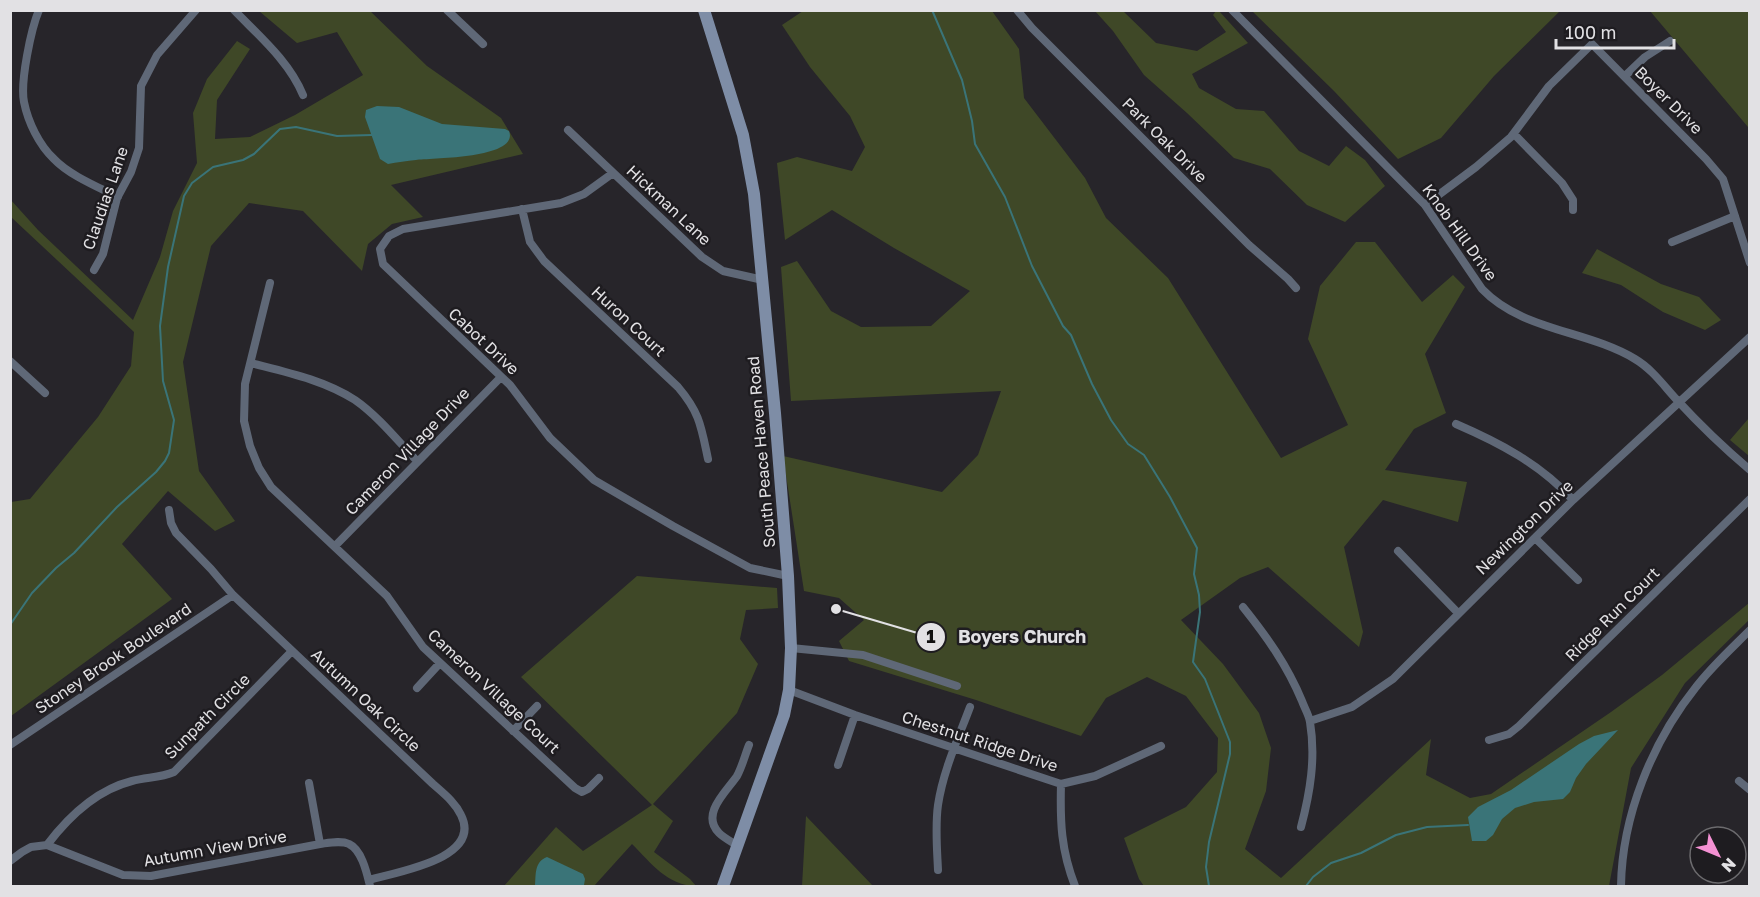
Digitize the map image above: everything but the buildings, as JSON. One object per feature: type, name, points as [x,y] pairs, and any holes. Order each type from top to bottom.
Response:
[{"type":"main road","name":"South Peace Haven Road","points":[[704,10],[743,135],[754,194],[788,576],[791,648],[789,690],[781,724],[723,886]]},
{"type":"street","points":[[39,10],[31,36],[24,83],[24,101],[31,122],[43,147],[55,161],[118,197]]},
{"type":"street","name":"Claudias Lane","points":[[94,270],[103,254],[118,197],[131,172],[139,148],[141,86],[157,55],[196,10]]},
{"type":"street","points":[[234,10],[283,61],[297,81],[303,95]]},
{"type":"street","points":[[447,10],[483,44]]},
{"type":"street","name":"Park Oak Drive","points":[[1017,10],[1032,28],[1192,188],[1296,288]]},
{"type":"street","name":"Knob Hill Drive","points":[[1232,10],[1425,205],[1482,289],[1493,301],[1523,317],[1619,350],[1637,360],[1653,373],[1678,401],[1749,470]]},
{"type":"street","points":[[1625,76],[1645,57],[1670,41]]},
{"type":"street","name":"Boyer Drive","points":[[1425,205],[1476,167],[1514,134],[1549,86],[1592,44],[1723,179],[1749,263]]},
{"type":"street","name":"Hickman Lane","points":[[568,130],[702,258],[723,271],[763,280]]},
{"type":"street","points":[[1514,134],[1563,183],[1574,200],[1573,210]]},
{"type":"street","name":"Cabot Drive","points":[[613,173],[595,188],[573,200],[403,229],[389,236],[380,249],[383,264],[510,385],[550,438],[594,480],[750,568],[788,576]]},
{"type":"street","name":"Huron Court","points":[[522,209],[530,242],[544,261],[678,387],[691,403],[700,419],[708,459]]},
{"type":"street","points":[[1672,242],[1735,216]]},
{"type":"street","name":"Cameron Village Court","points":[[270,283],[245,384],[244,421],[250,446],[259,468],[284,501],[387,596],[423,647],[513,731],[582,792],[598,778]]},
{"type":"street","name":"Newington Drive","points":[[1310,721],[1352,707],[1393,679],[1573,500],[1749,337]]},
{"type":"street","points":[[10,361],[45,393]]},
{"type":"street","points":[[251,363],[307,378],[354,400],[371,413],[417,461]]},
{"type":"street","name":"Cameron Village Drive","points":[[335,546],[501,376]]},
{"type":"street","points":[[1456,424],[1495,441],[1531,462],[1559,484],[1573,500]]},
{"type":"street","name":"Ridge Run Court","points":[[1489,740],[1509,734],[1519,726],[1749,499]]},
{"type":"street","name":"Autumn Oak Circle","points":[[169,510],[171,523],[176,533],[233,595],[459,811],[465,825],[457,848],[450,854],[369,883]]},
{"type":"street","points":[[1534,538],[1578,580]]},
{"type":"street","points":[[1398,551],[1458,613]]},
{"type":"street","name":"Stoney Brook Boulevard","points":[[10,745],[233,595]]},
{"type":"street","points":[[1243,607],[1270,641],[1288,669],[1310,721],[1312,779],[1310,796],[1301,827]]},
{"type":"street","points":[[1621,886],[1626,839],[1640,789],[1658,746],[1696,686],[1749,630]]},
{"type":"street","points":[[791,648],[863,655],[957,686]]},
{"type":"street","name":"Sunpath Circle","points":[[47,845],[71,816],[103,793],[132,781],[153,779],[174,772],[292,651]]},
{"type":"street","points":[[417,688],[440,663]]},
{"type":"street","name":"Chestnut Ridge Drive","points":[[789,690],[855,715],[1061,784],[1095,776],[1161,746]]},
{"type":"street","points":[[513,731],[537,706]]},
{"type":"street","points":[[938,870],[936,824],[938,806],[954,748],[970,707]]},
{"type":"street","points":[[838,765],[855,715]]},
{"type":"street","points":[[738,846],[718,832],[713,824],[712,815],[716,805],[739,773],[749,745]]},
{"type":"street","points":[[1739,781],[1749,790]]},
{"type":"street","points":[[309,783],[320,844]]},
{"type":"street","points":[[1061,784],[1061,838],[1068,870],[1075,886]]},
{"type":"street","name":"Autumn View Drive","points":[[47,845],[117,873],[151,876],[320,844],[338,843],[351,845],[361,856],[369,883]]},
{"type":"street","points":[[10,861],[22,852],[47,845]]},
{"type":"green space","points":[[259,11],[370,11],[427,66],[501,118],[523,154],[391,185],[423,217],[392,224],[368,244],[362,271],[303,211],[249,203],[211,246],[183,362],[199,471],[235,521],[215,531],[168,491],[122,544],[172,599],[11,716],[11,502],[30,499],[98,417],[131,366],[134,332],[11,217],[10,199],[38,230],[133,320],[160,257],[173,211],[197,163],[193,113],[207,79],[237,41],[250,49],[217,100],[215,139],[250,137],[295,115],[363,75],[337,32],[297,43]]},
{"type":"green space","points":[[803,11],[992,11],[1019,49],[1024,98],[1085,178],[1106,218],[1168,278],[1281,458],[1348,425],[1308,339],[1320,286],[1356,242],[1375,242],[1422,302],[1453,275],[1465,287],[1425,354],[1446,413],[1414,429],[1385,470],[1467,482],[1458,522],[1383,500],[1344,547],[1363,632],[1359,647],[1268,567],[1240,578],[1181,620],[1223,664],[1259,713],[1271,748],[1266,791],[1245,849],[1281,878],[1431,739],[1426,775],[1470,798],[1491,794],[1662,675],[1749,603],[1749,620],[1685,683],[1631,768],[1609,886],[1144,886],[1139,879],[1124,838],[1186,807],[1217,772],[1218,738],[1186,696],[1147,677],[1106,698],[1081,736],[976,700],[849,661],[839,641],[864,620],[839,598],[804,591],[783,456],[942,492],[978,455],[1001,391],[791,401],[781,267],[797,261],[831,311],[861,327],[931,326],[970,291],[832,210],[785,240],[777,163],[797,157],[852,171],[865,147],[850,116],[810,67],[782,25]]},
{"type":"green space","points":[[1095,11],[1123,11],[1156,43],[1197,51],[1226,32],[1213,15],[1219,11],[1248,43],[1192,74],[1199,88],[1236,109],[1264,111],[1299,151],[1329,166],[1346,146],[1365,160],[1385,186],[1345,222],[1307,205],[1270,169],[1234,158],[1144,75],[1113,31]]},
{"type":"green space","points":[[1252,11],[1560,11],[1494,76],[1441,138],[1398,159],[1334,91]]},
{"type":"green space","points":[[1650,11],[1749,11],[1749,128],[1748,127]]},
{"type":"green space","points":[[1597,249],[1661,284],[1699,297],[1721,320],[1705,330],[1663,312],[1621,285],[1582,273]]},
{"type":"green space","points":[[1749,418],[1749,456],[1730,440]]},
{"type":"green space","points":[[637,576],[777,588],[778,608],[746,610],[740,639],[758,664],[737,713],[653,804],[673,821],[654,852],[696,886],[668,878],[632,844],[594,886],[504,886],[556,827],[583,851],[652,805],[521,677]]},
{"type":"green space","points":[[806,816],[873,886],[802,886]]},
{"type":"water","points":[[377,106],[399,107],[442,124],[505,129],[509,131],[509,140],[501,147],[488,152],[388,164],[380,159],[365,117],[366,110]]},
{"type":"water","points":[[1618,730],[1586,764],[1570,792],[1563,799],[1534,802],[1515,808],[1502,819],[1493,835],[1486,841],[1472,841],[1468,817],[1478,807],[1511,790],[1579,744],[1594,736]]},
{"type":"water","points":[[547,857],[583,874],[584,885],[535,886],[538,865]]},
{"type":"waterway","points":[[932,10],[962,80],[975,144],[1005,197],[1032,266],[1063,326],[1071,335],[1092,384],[1111,420],[1128,444],[1144,455],[1197,548],[1194,574],[1200,612],[1193,662],[1205,679],[1230,742],[1230,754],[1209,842],[1206,867],[1209,886]]},
{"type":"waterway","points":[[10,625],[32,593],[117,507],[156,472],[169,453],[174,420],[163,381],[160,326],[168,267],[184,196],[192,183],[213,167],[243,160],[254,154],[280,129],[296,127],[337,136],[372,135]]},
{"type":"waterway","points":[[1306,886],[1313,877],[1331,863],[1361,853],[1396,835],[1427,827],[1468,825]]},
{"type":"place","name":"Boyers Church","points":[[836,609]]}]
